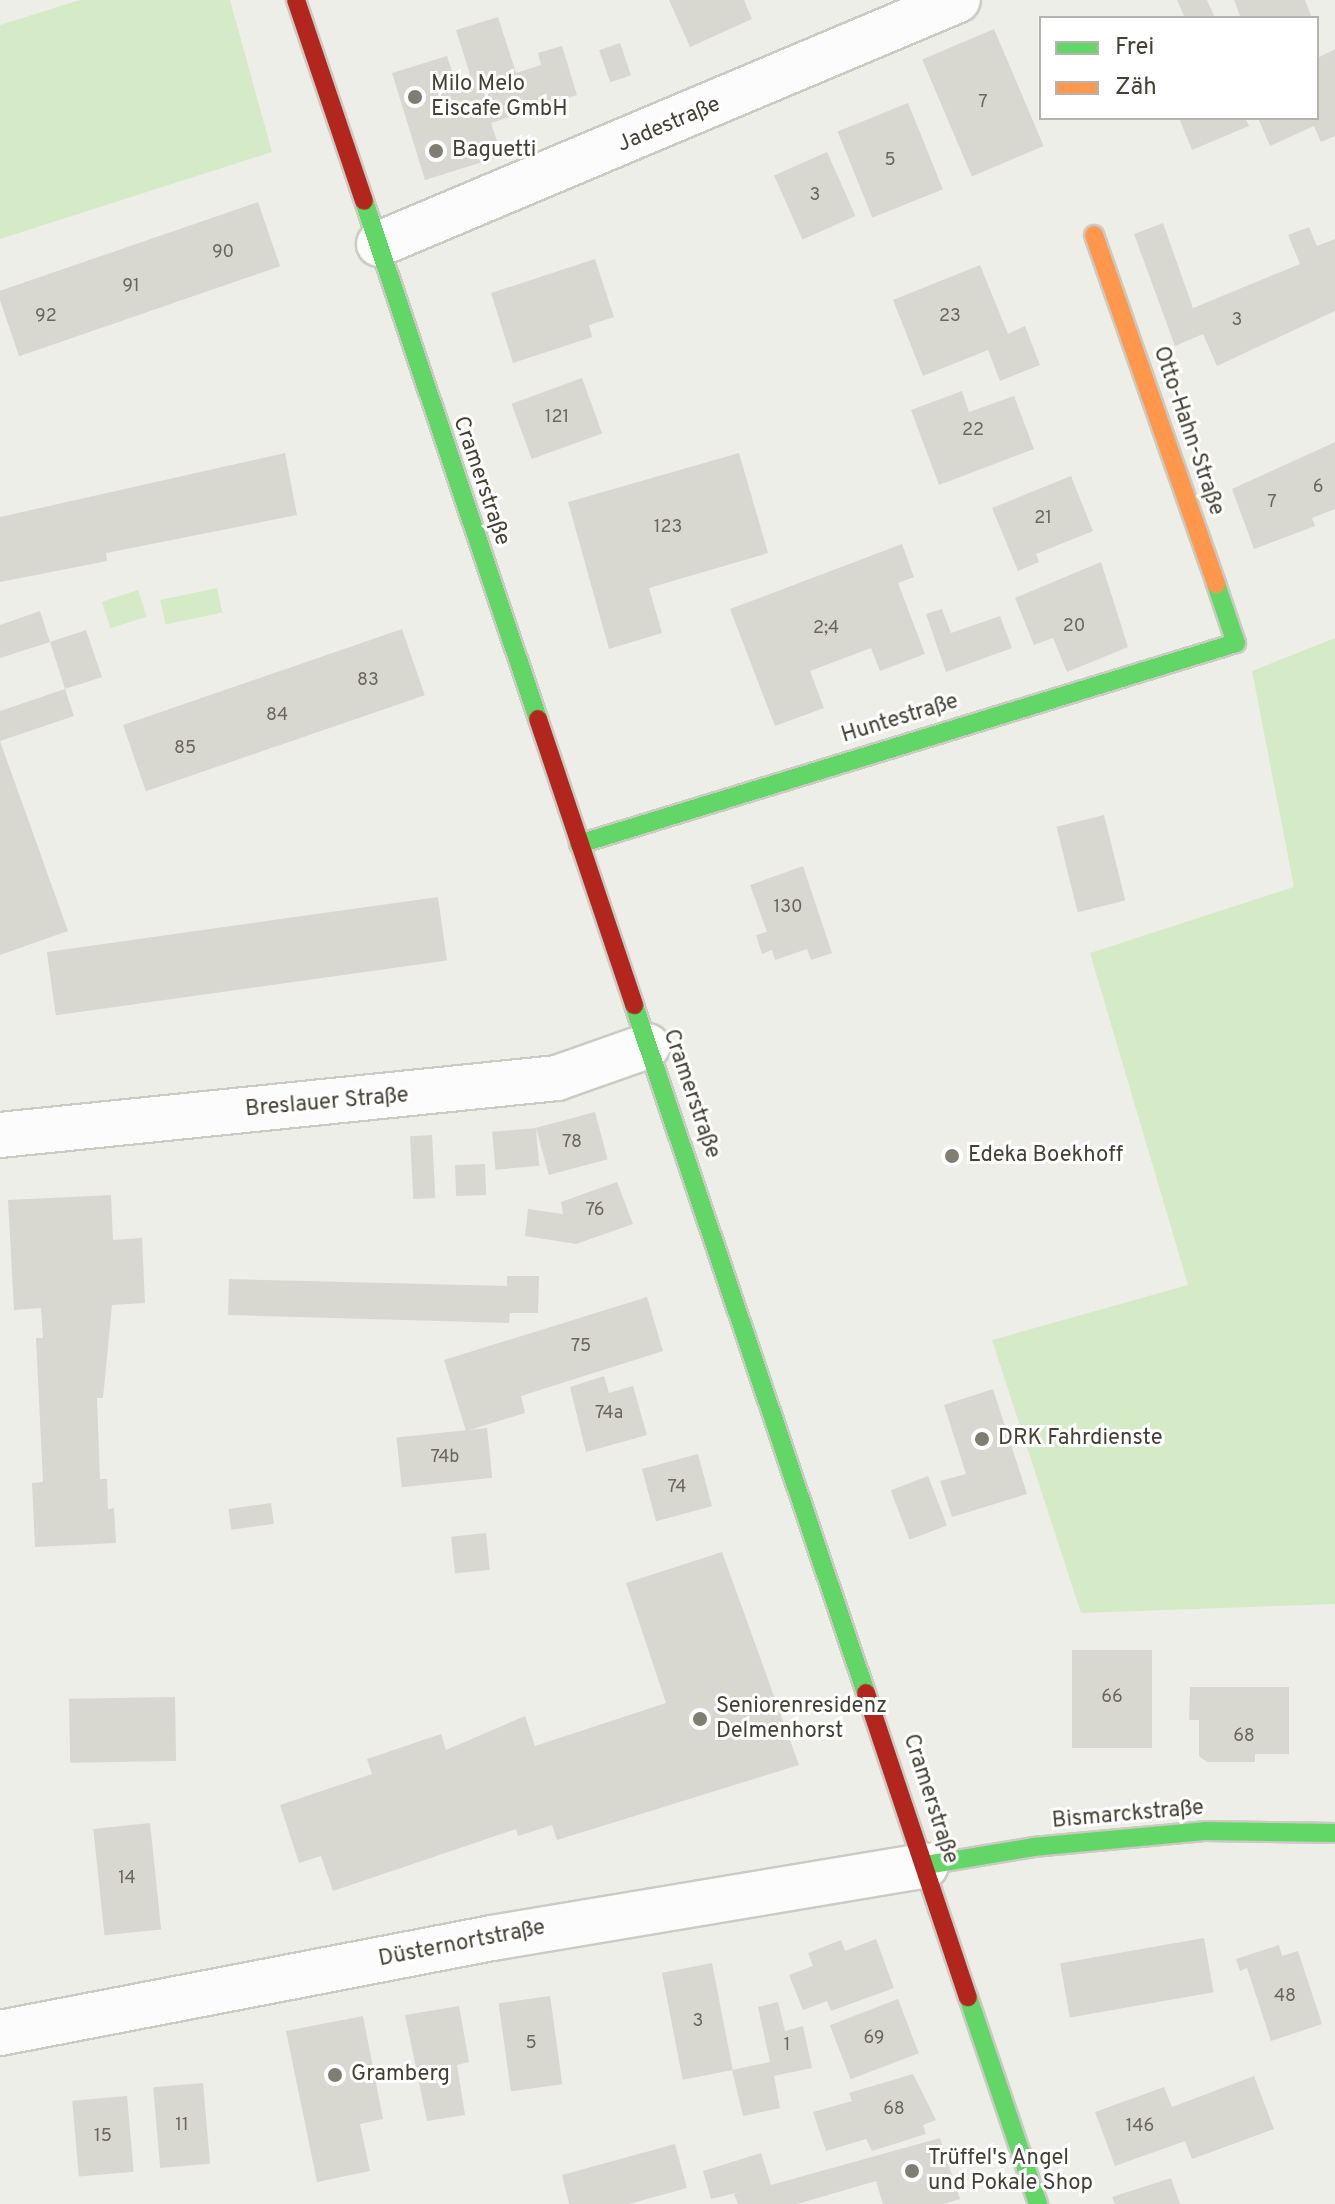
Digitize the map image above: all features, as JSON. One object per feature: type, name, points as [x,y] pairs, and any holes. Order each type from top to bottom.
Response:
[{"type":"main road","name":"Cramerstraße","points":[[296,0],[1038,2204]]},
{"type":"main road","name":"Otto-Hahn-Straße","points":[[1094,235],[1236,643]]},
{"type":"main road","name":"Huntestraße","points":[[579,844],[1236,643]]},
{"type":"main road","name":"Bismarckstraße","points":[[926,1865],[1033,1847],[1204,1831],[1335,1833]]},
{"type":"street","name":"Jadestraße","points":[[379,244],[958,0]]},
{"type":"street","name":"Breslauer Straße","points":[[0,1135],[557,1078],[648,1046]]},
{"type":"street","name":"Düsternortstraße","points":[[0,2033],[492,1938],[926,1865]]},
{"type":"green space","points":[[80,0],[230,0],[272,152],[0,239],[0,25]]},
{"type":"green space","points":[[217,588],[222,612],[165,625],[160,600]]},
{"type":"green space","points":[[138,590],[147,617],[111,628],[102,602]]},
{"type":"green space","points":[[1335,638],[1335,1604],[1081,1613],[992,1340],[1188,1285],[1090,953],[1294,887],[1252,671]]},
{"type":"building","points":[[669,0],[744,0],[752,19],[690,47]]},
{"type":"building","points":[[1177,0],[1207,0],[1214,16],[1184,16]]},
{"type":"building","points":[[1234,0],[1305,0],[1311,16],[1240,16]]},
{"type":"building","points":[[498,17],[516,73],[541,65],[538,53],[562,46],[577,95],[491,123],[502,156],[425,180],[392,73],[447,56],[459,92],[474,87],[456,30]]},
{"type":"building","points":[[994,29],[1044,146],[972,176],[922,59]]},
{"type":"building","points":[[620,43],[631,75],[610,82],[599,50]]},
{"type":"building","points":[[1335,49],[1335,136],[1321,142],[1314,126],[1270,146],[1259,120],[1319,120],[1319,57]]},
{"type":"building","points":[[908,103],[943,189],[872,218],[838,131]]},
{"type":"building","points":[[1180,120],[1246,120],[1249,126],[1192,150]]},
{"type":"building","points":[[827,152],[855,216],[802,240],[774,176]]},
{"type":"building","points":[[258,202],[280,266],[19,356],[0,300],[0,291]]},
{"type":"building","points":[[1163,223],[1193,308],[1300,264],[1288,235],[1309,227],[1317,246],[1335,239],[1335,311],[1217,366],[1203,334],[1175,346],[1134,234]]},
{"type":"building","points":[[595,259],[614,317],[589,325],[592,337],[513,363],[491,293]]},
{"type":"building","points":[[980,265],[1008,334],[1025,326],[1040,365],[1000,381],[988,350],[923,376],[893,300]]},
{"type":"building","points":[[582,378],[602,433],[532,459],[512,404]]},
{"type":"building","points":[[962,391],[969,412],[1014,396],[1034,449],[939,485],[911,410]]},
{"type":"building","points":[[1335,442],[1335,509],[1312,518],[1315,526],[1254,549],[1232,489]]},
{"type":"building","points":[[285,453],[297,515],[106,553],[107,561],[0,582],[0,517]]},
{"type":"building","points":[[739,453],[768,553],[649,588],[662,633],[609,649],[568,502]]},
{"type":"building","points":[[1071,476],[1093,531],[1036,554],[1039,562],[1018,571],[992,508]]},
{"type":"building","points":[[902,544],[914,577],[898,583],[925,654],[880,671],[871,648],[810,671],[824,708],[775,726],[730,609]]},
{"type":"building","points":[[1101,562],[1128,647],[1067,672],[1053,638],[1034,645],[1015,598]]},
{"type":"building","points":[[942,609],[951,633],[1000,616],[1012,648],[946,672],[926,614]]},
{"type":"building","points":[[40,611],[50,642],[0,658],[0,625]]},
{"type":"building","points":[[402,629],[425,695],[146,791],[123,725]]},
{"type":"building","points":[[86,630],[102,677],[65,689],[50,642]]},
{"type":"building","points":[[65,689],[74,716],[0,741],[0,711]]},
{"type":"building","points":[[0,741],[68,931],[0,955]]},
{"type":"building","points":[[1104,815],[1125,900],[1078,912],[1056,827]]},
{"type":"building","points":[[803,866],[832,953],[811,960],[807,949],[775,960],[772,950],[762,954],[756,935],[767,932],[750,885]]},
{"type":"building","points":[[438,897],[447,960],[56,1015],[47,952]]},
{"type":"building","points":[[595,1112],[608,1159],[549,1175],[536,1128]]},
{"type":"building","points":[[536,1128],[539,1166],[495,1170],[492,1132]]},
{"type":"building","points":[[432,1135],[435,1198],[413,1199],[410,1136]]},
{"type":"building","points":[[485,1164],[486,1195],[456,1196],[455,1165]]},
{"type":"building","points":[[617,1182],[633,1224],[576,1244],[525,1236],[528,1209],[563,1214],[561,1202]]},
{"type":"building","points":[[111,1195],[113,1240],[142,1238],[145,1303],[112,1305],[103,1398],[97,1398],[100,1479],[107,1479],[108,1509],[114,1508],[116,1543],[35,1547],[32,1483],[43,1482],[36,1338],[43,1338],[41,1308],[14,1310],[8,1200]]},
{"type":"building","points":[[507,1276],[539,1276],[538,1313],[510,1313],[509,1323],[228,1315],[229,1279],[507,1286]]},
{"type":"building","points":[[647,1297],[663,1351],[521,1396],[525,1413],[466,1431],[444,1360]]},
{"type":"building","points":[[604,1376],[609,1393],[633,1386],[647,1435],[586,1452],[570,1387]]},
{"type":"building","name":"DRK Fahrdienste","points":[[993,1389],[1027,1494],[952,1517],[940,1481],[966,1474],[944,1405]]},
{"type":"building","points":[[487,1428],[492,1478],[402,1487],[396,1438]]},
{"type":"building","points":[[698,1454],[712,1506],[656,1521],[642,1469]]},
{"type":"building","points":[[928,1476],[947,1525],[910,1540],[891,1490]]},
{"type":"building","points":[[271,1503],[274,1524],[231,1530],[228,1509]]},
{"type":"building","points":[[486,1533],[490,1570],[455,1573],[451,1537]]},
{"type":"building","name":"Seniorenresidenz Delmenhorst","points":[[722,1552],[799,1765],[557,1840],[552,1825],[518,1836],[516,1829],[333,1891],[321,1856],[299,1863],[280,1805],[372,1774],[367,1759],[441,1734],[446,1750],[525,1716],[535,1746],[666,1703],[626,1583]]},
{"type":"building","points":[[1072,1650],[1152,1650],[1152,1748],[1072,1748]]},
{"type":"building","points":[[1190,1687],[1289,1687],[1289,1754],[1255,1754],[1255,1762],[1207,1762],[1199,1756],[1199,1720],[1189,1720]]},
{"type":"building","points":[[175,1697],[176,1761],[70,1763],[69,1699]]},
{"type":"building","points":[[150,1823],[161,1929],[104,1935],[93,1829]]},
{"type":"building","points":[[1204,1938],[1214,1992],[1070,2018],[1060,1963]]},
{"type":"building","points":[[876,1939],[894,1988],[831,2011],[827,2001],[803,2010],[789,1975],[813,1966],[808,1953],[841,1940],[845,1951]]},
{"type":"building","points":[[1279,1945],[1282,1956],[1298,1951],[1322,2024],[1271,2041],[1247,1968],[1240,1971],[1236,1959]]},
{"type":"building","points":[[712,1963],[733,2070],[683,2080],[662,1973]]},
{"type":"building","points":[[550,1996],[562,2084],[511,2091],[499,2003]]},
{"type":"building","points":[[898,1999],[919,2053],[851,2079],[830,2025]]},
{"type":"building","points":[[778,2002],[785,2031],[803,2026],[812,2068],[774,2076],[780,2108],[743,2116],[732,2070],[770,2062],[758,2007]]},
{"type":"building","points":[[459,2006],[469,2062],[457,2065],[465,2115],[427,2121],[405,2015]]},
{"type":"building","name":"Gramberg","points":[[363,2016],[383,2119],[360,2124],[370,2171],[317,2182],[286,2031]]},
{"type":"building","points":[[913,2074],[936,2120],[923,2125],[926,2134],[872,2151],[866,2139],[826,2151],[813,2112],[852,2101],[849,2093]]},
{"type":"building","points":[[1254,2076],[1274,2129],[1192,2159],[1185,2141],[1115,2166],[1095,2112],[1164,2087],[1172,2107]]},
{"type":"building","points":[[203,2083],[210,2164],[160,2168],[153,2087]]},
{"type":"building","points":[[127,2096],[134,2172],[79,2177],[72,2101]]},
{"type":"building","points":[[940,2138],[960,2199],[944,2204],[883,2204],[876,2181],[797,2204],[738,2204],[734,2194],[740,2192],[711,2199],[703,2171],[761,2153],[771,2185]]},
{"type":"building","points":[[675,2144],[687,2188],[629,2204],[569,2204],[562,2175]]},
{"type":"building","points":[[1171,2178],[1180,2204],[1115,2204],[1112,2197]]},
{"type":"traffic: fast","points":[[364,201],[538,719]]},
{"type":"traffic: fast","points":[[579,844],[1236,643],[1216,584]]},
{"type":"traffic: fast","points":[[634,1005],[866,1693]]},
{"type":"traffic: fast","points":[[926,1865],[1033,1847],[1204,1831],[1335,1833]]},
{"type":"traffic: fast","points":[[968,1997],[1038,2204]]},
{"type":"traffic: slow","points":[[1094,235],[1216,584]]},
{"type":"traffic: jam","points":[[296,0],[364,201]]},
{"type":"traffic: jam","points":[[538,719],[634,1005]]},
{"type":"traffic: jam","points":[[866,1693],[968,1997]]},
{"type":"place","name":"Milo Melo Eiscafe GmbH","points":[[415,97]]},
{"type":"place","name":"Baguetti","points":[[436,151]]},
{"type":"place","name":"Edeka Boekhoff","points":[[952,1156]]},
{"type":"place","name":"DRK Fahrdienste","points":[[982,1439]]},
{"type":"place","name":"Seniorenresidenz Delmenhorst","points":[[700,1719]]},
{"type":"place","name":"Gramberg","points":[[335,2075]]},
{"type":"place","name":"Trüffel's Angel und Pokale Shop","points":[[912,2171]]}]
